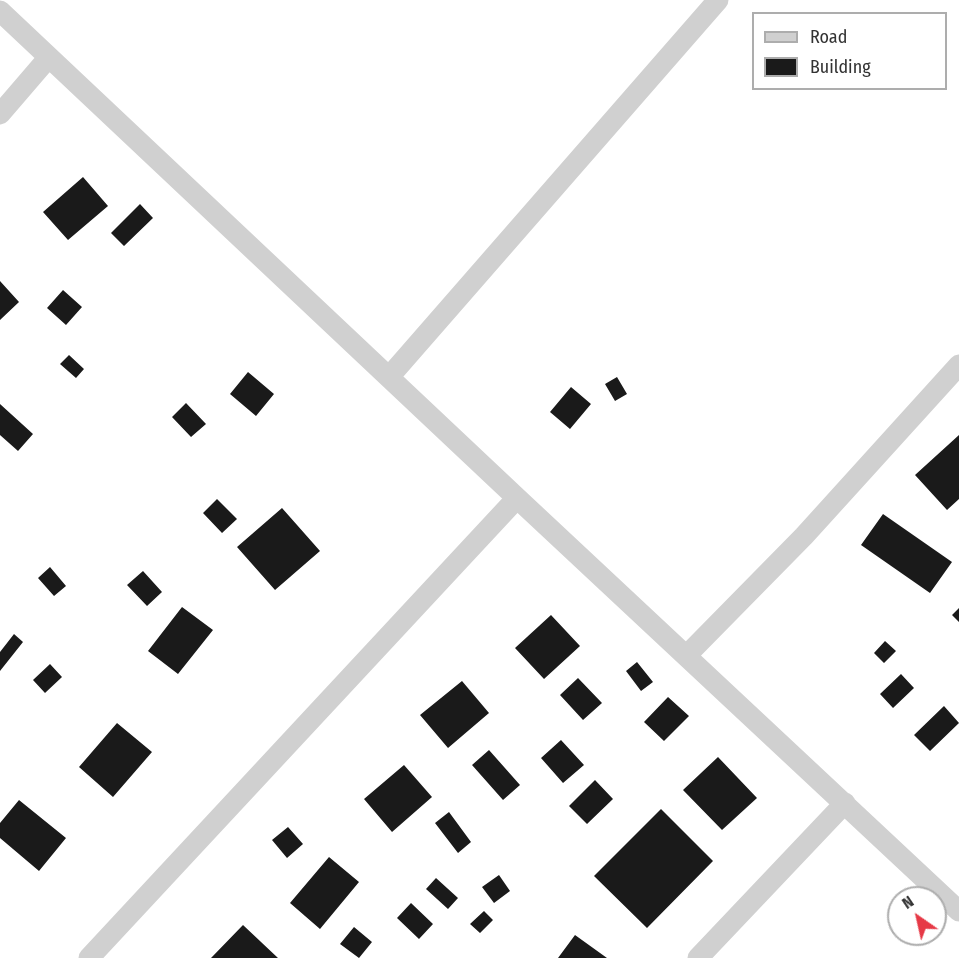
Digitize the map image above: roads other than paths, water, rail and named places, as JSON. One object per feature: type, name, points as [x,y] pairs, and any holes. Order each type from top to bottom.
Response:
[{"type":"street","points":[[389,377],[718,0]]},
{"type":"street","points":[[0,11],[959,910]]},
{"type":"street","points":[[0,114],[49,57]]},
{"type":"street","points":[[686,656],[804,536],[959,365]]},
{"type":"street","points":[[89,958],[517,498]]},
{"type":"street","points":[[698,958],[844,803]]}]
